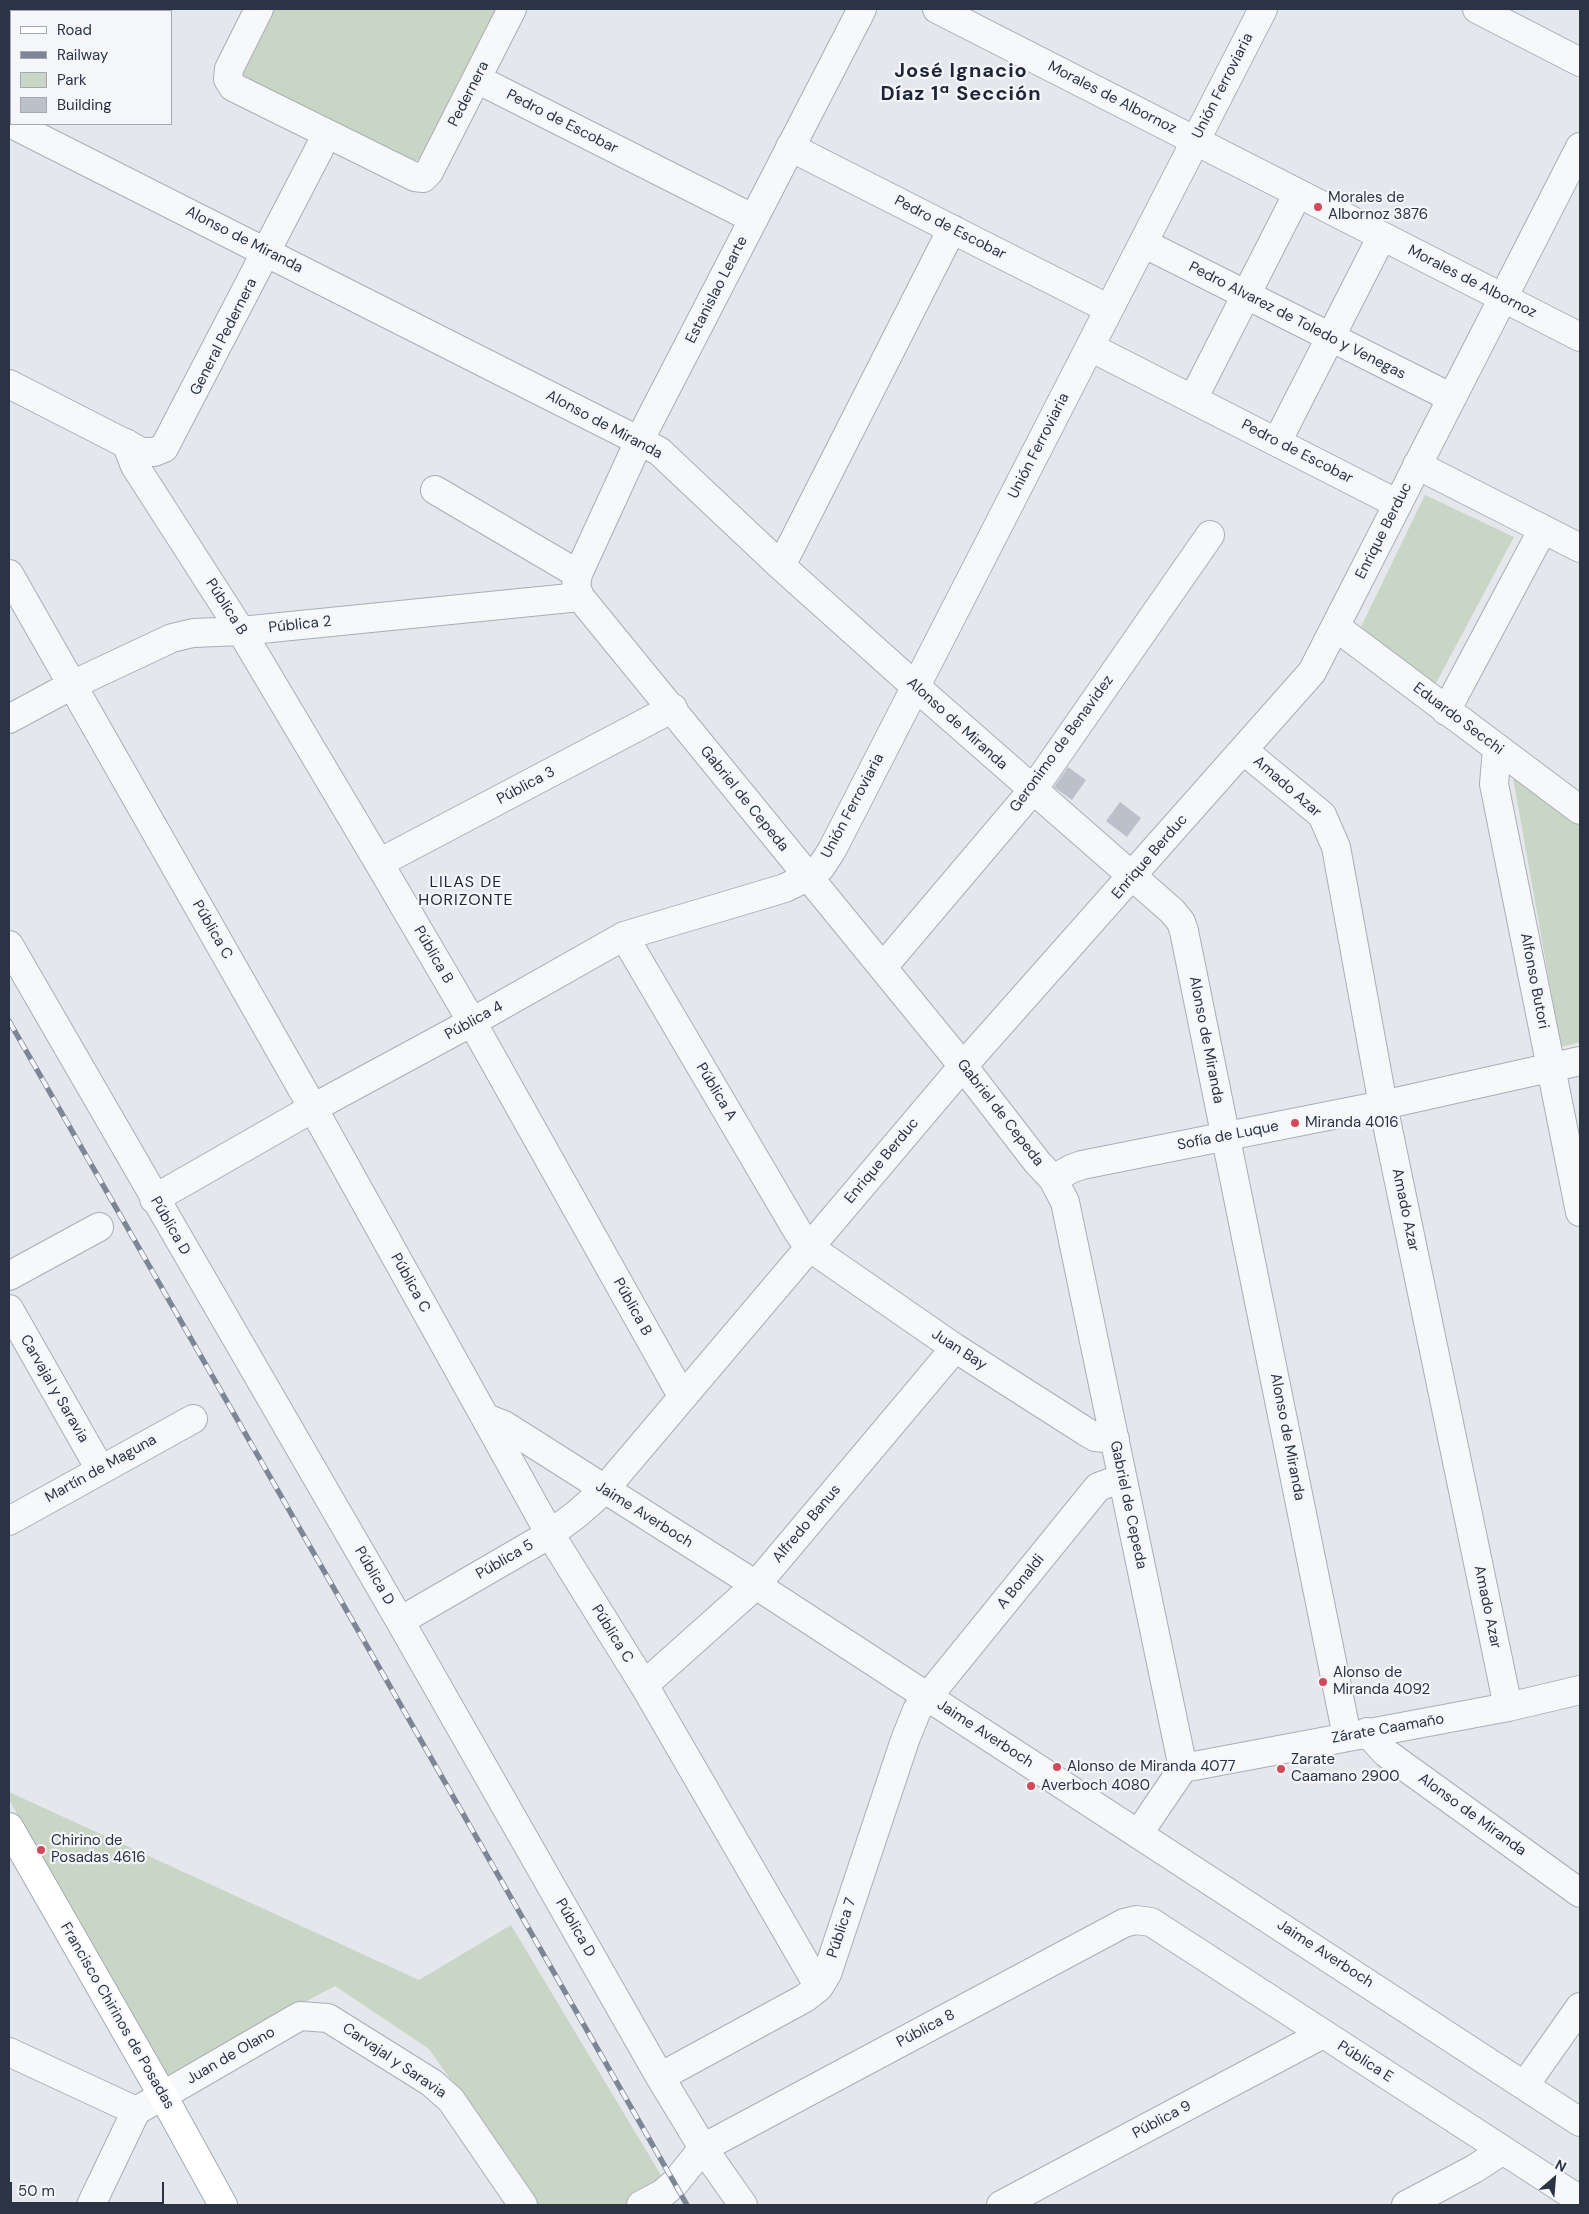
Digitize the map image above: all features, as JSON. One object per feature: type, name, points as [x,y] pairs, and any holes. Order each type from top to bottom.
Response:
[{"type":"main road","name":"Francisco Chirinos de Posadas","points":[[9,1827],[223,2205]]},
{"type":"street","points":[[259,9],[230,69],[228,79],[234,87],[327,134]]},
{"type":"street","name":"Pedernera","points":[[327,134],[416,177],[423,178],[429,172],[512,9]]},
{"type":"street","name":"Estanislao Learte","points":[[579,586],[640,441],[862,9]]},
{"type":"street","name":"Morales de Albornoz","points":[[937,9],[1580,337]]},
{"type":"street","name":"Unión Ferroviaria","points":[[807,877],[821,867],[832,850],[1263,9]]},
{"type":"street","points":[[1477,9],[1580,62]]},
{"type":"street","name":"Pedro de Escobar","points":[[477,79],[754,219]]},
{"type":"street","name":"Alonso de Miranda","points":[[15,125],[268,251],[658,451],[780,566],[1032,790],[1172,911],[1181,922],[1184,931],[1226,1136],[1357,1734],[1580,1893]]},
{"type":"street","name":"General Pedernera","points":[[126,444],[142,452],[154,452],[164,448],[171,439],[327,134]]},
{"type":"street","name":"Enrique Berduc","points":[[604,1490],[963,1066],[1312,672],[1580,147]]},
{"type":"street","name":"Pedro de Escobar","points":[[790,148],[1109,309]]},
{"type":"street","points":[[1192,399],[1298,193]]},
{"type":"street","points":[[780,566],[952,229]]},
{"type":"street","points":[[1277,442],[1382,236]]},
{"type":"street","name":"Pedro Alvarez de Toledo y Venegas","points":[[1143,243],[1452,398]]},
{"type":"street","name":"Pedro de Escobar","points":[[1090,347],[1398,504]]},
{"type":"street","points":[[9,384],[126,444]]},
{"type":"street","name":"Pública B","points":[[126,444],[135,466],[241,631],[472,1022],[682,1396]]},
{"type":"street","points":[[1417,465],[1580,548]]},
{"type":"street","name":"Gabriel de Cepeda","points":[[435,490],[579,586],[672,708],[807,877],[963,1066],[1037,1162],[1054,1179],[1065,1202],[1182,1768]]},
{"type":"street","points":[[1446,711],[1543,529]]},
{"type":"street","name":"Geronimo de Benavidez","points":[[883,967],[1032,790],[1210,535]]},
{"type":"street","name":"Pública C","points":[[9,574],[313,1108],[550,1534],[644,1685],[819,1987]]},
{"type":"street","name":"Pública 2","points":[[9,719],[72,685],[172,638],[192,633],[241,631],[579,586]]},
{"type":"street","name":"Eduardo Secchi","points":[[1336,627],[1580,810]]},
{"type":"street","name":"Pública 3","points":[[379,863],[672,708]]},
{"type":"street","name":"Alfonso Butori","points":[[1497,749],[1494,784],[1580,1212]]},
{"type":"street","name":"Amado Azar","points":[[1243,750],[1322,815],[1336,847],[1383,1104],[1508,1707]]},
{"type":"street","name":"Pública 4","points":[[154,1199],[313,1108],[472,1022],[624,936],[786,888],[807,877]]},
{"type":"street","name":"Pública A","points":[[624,936],[793,1224],[809,1247]]},
{"type":"street","name":"Pública D","points":[[9,945],[154,1199],[400,1621],[660,2077],[703,2148],[743,2205]]},
{"type":"street","name":"Sofía de Luque","points":[[1054,1179],[1071,1169],[1082,1166],[1580,1061]]},
{"type":"street","points":[[9,1276],[99,1227]]},
{"type":"street","name":"Juan Bay","points":[[809,1247],[955,1348],[1094,1437],[1115,1439]]},
{"type":"street","name":"Carvajal y Saravia","points":[[9,1309],[100,1469]]},
{"type":"street","name":"Alfredo Banus","points":[[644,1685],[756,1584],[955,1348]]},
{"type":"street","name":"Jaime Averboch","points":[[486,1418],[504,1425],[604,1490],[756,1584],[1580,2122]]},
{"type":"street","name":"Martín de Maguna","points":[[9,1520],[194,1419]]},
{"type":"street","name":"A Bonaldi","points":[[928,1697],[1098,1487],[1122,1478]]},
{"type":"street","name":"Pública 5","points":[[400,1621],[550,1534],[604,1490]]},
{"type":"street","name":"Zárate Caamaño","points":[[1182,1768],[1508,1707],[1580,1690]]},
{"type":"street","name":"Pública 7","points":[[660,2077],[805,1998],[819,1987],[827,1974],[912,1722],[928,1697]]},
{"type":"street","points":[[1139,1833],[1182,1768]]},
{"type":"street","name":"Pública 8","points":[[703,2148],[1124,1923],[1136,1920],[1152,1922]]},
{"type":"street","name":"Pública E","points":[[1152,1922],[1580,2200]]},
{"type":"street","points":[[1525,2085],[1580,2007]]},
{"type":"street","name":"Carvajal y Saravia","points":[[300,2016],[328,2018],[432,2083],[462,2112],[523,2205]]},
{"type":"street","name":"Juan de Olano","points":[[136,2111],[300,2016]]},
{"type":"street","name":"Pública 9","points":[[1001,2205],[1323,2034]]},
{"type":"street","points":[[9,2052],[136,2111],[91,2205]]},
{"type":"street","points":[[641,2205],[662,2194],[675,2183],[703,2148]]},
{"type":"street","points":[[1406,2205],[1474,2169],[1502,2151]]},
{"type":"green space","points":[[261,9],[497,9],[422,158],[409,163],[239,80]]},
{"type":"green space","points":[[1425,495],[1514,537],[1435,685],[1357,635]]},
{"type":"green space","points":[[1513,778],[1580,826],[1580,1042],[1561,1047]]},
{"type":"green space","points":[[9,1792],[419,1980],[511,1925],[665,2182],[623,2205],[539,2205],[429,2049],[335,1986],[166,2076],[9,1800]]},
{"type":"building","points":[[1068,767],[1086,780],[1072,800],[1054,787]]},
{"type":"building","points":[[1120,802],[1141,818],[1127,837],[1106,821]]},
{"type":"railway","points":[[9,1021],[687,2205]]},
{"type":"place","name":"Morales de Albornoz 3876","points":[[1318,207]]},
{"type":"place","name":"Miranda 4016","points":[[1295,1123]]},
{"type":"place","name":"Alonso de Miranda 4092","points":[[1323,1682]]},
{"type":"place","name":"Alonso de Miranda 4077","points":[[1057,1767]]},
{"type":"place","name":"Zarate Caamano 2900","points":[[1281,1769]]},
{"type":"place","name":"Averboch 4080","points":[[1031,1786]]},
{"type":"place","name":"Chirino de Posadas 4616","points":[[41,1850]]},
{"type":"district","name":"José Ignacio Díaz 1ª Sección","points":[[961,84]]},
{"type":"district","name":"LILAS DE HORIZONTE","points":[[466,892]]}]
